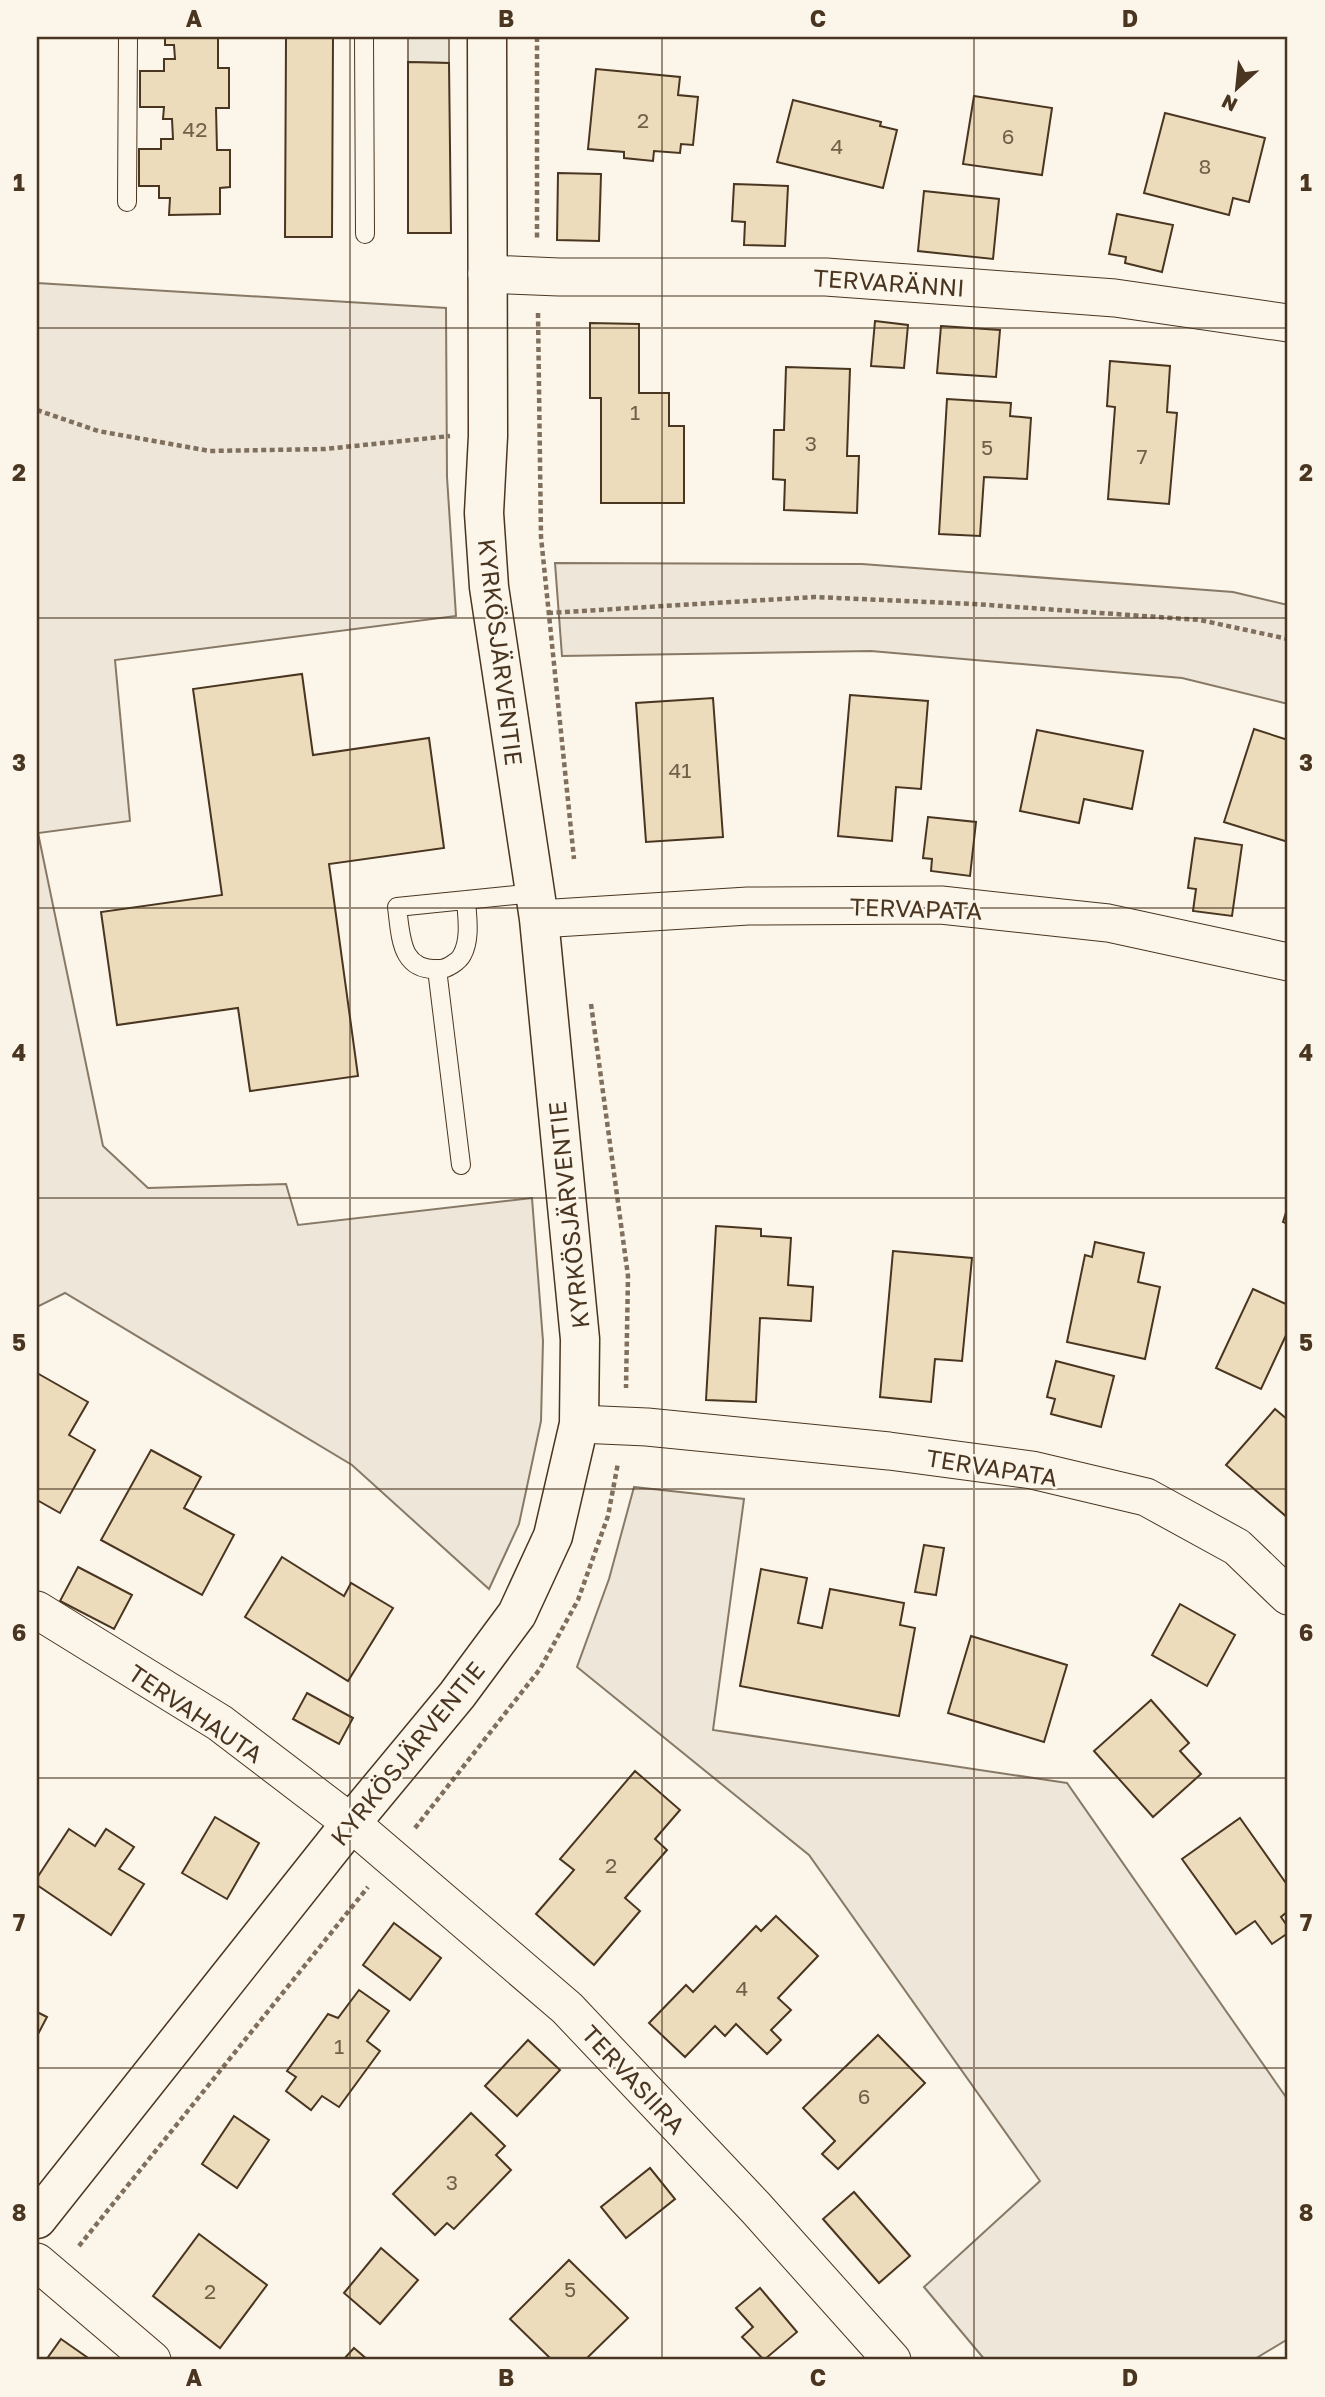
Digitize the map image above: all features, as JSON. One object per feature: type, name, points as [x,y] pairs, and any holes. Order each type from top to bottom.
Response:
[{"type":"street","name":"KYRKÖSJÄRVENTIE","points":[[37,2219],[351,1823],[457,1695],[517,1614],[553,1536],[579,1424],[580,1339],[537,906],[489,587],[484,513],[488,436],[487,37]]},
{"type":"street","name":"TERVARÄNNI","points":[[487,274],[826,277],[1115,298],[1288,323]]},
{"type":"street","name":"TERVAPATA","points":[[537,906],[580,916],[747,906],[941,905],[1108,923],[1288,962]]},
{"type":"street","name":"TERVAPATA","points":[[579,1424],[889,1451],[1032,1470],[1146,1497],[1237,1547],[1288,1596]]},
{"type":"street","name":"TERVAHAUTA","points":[[37,1610],[220,1723],[351,1823]]},
{"type":"street","name":"TERVASIIRA","points":[[351,1823],[567,2008],[756,2208],[892,2360]]},
{"type":"street","points":[[45,2269],[152,2360]]},
{"type":"lane","points":[[127,202],[128,37]]},
{"type":"lane","points":[[364,37],[365,234]]},
{"type":"lane","points":[[466,900],[467,932],[462,956],[446,969],[428,971],[411,962],[401,943],[397,907],[466,900],[537,906]]},
{"type":"lane","points":[[437,969],[461,1164]]},
{"type":"path","points":[[537,37],[541,537],[580,916]]},
{"type":"path","points":[[37,410],[99,431],[210,451],[325,449],[435,437],[488,436]]},
{"type":"path","points":[[548,613],[814,597],[974,604],[1200,620],[1288,639]]},
{"type":"path","points":[[45,2269],[392,1857],[540,1669],[578,1600],[608,1516],[625,1426],[628,1276],[590,998]]},
{"type":"shaded area","points":[[408,37],[449,37],[449,63],[408,62]]},
{"type":"shaded area","points":[[37,283],[446,308],[447,477],[456,616],[115,660],[130,821],[38,833],[103,1146],[148,1188],[286,1184],[298,1225],[532,1198],[543,1341],[541,1421],[519,1524],[489,1589],[352,1465],[65,1293],[37,1307]]},
{"type":"shaded area","points":[[555,563],[862,564],[1233,592],[1288,605],[1288,704],[1182,678],[871,651],[562,656]]},
{"type":"shaded area","points":[[634,1487],[744,1499],[713,1730],[1067,1783],[1288,2100],[1288,2339],[1253,2360],[985,2360],[924,2287],[1040,2181],[809,1855],[577,1667],[609,1579]]},
{"type":"building","points":[[165,37],[218,37],[218,68],[229,68],[229,108],[216,108],[217,150],[230,150],[230,187],[220,188],[220,214],[169,215],[170,198],[159,198],[159,186],[139,186],[139,149],[161,149],[161,139],[173,139],[172,119],[163,119],[164,107],[140,107],[140,71],[164,71],[164,59],[175,59],[174,45],[165,45]]},
{"type":"building","points":[[286,37],[333,37],[332,237],[285,237]]},
{"type":"building","points":[[408,62],[449,63],[451,233],[408,233]]},
{"type":"building","points":[[596,69],[680,77],[678,95],[698,97],[693,145],[681,144],[680,153],[654,151],[653,161],[624,158],[624,152],[588,149]]},
{"type":"building","points":[[974,96],[1052,108],[1042,175],[963,164]]},
{"type":"building","points":[[793,100],[881,122],[880,126],[897,130],[883,188],[777,162]]},
{"type":"building","points":[[1165,113],[1265,138],[1249,202],[1233,198],[1229,215],[1144,193]]},
{"type":"building","points":[[558,173],[601,174],[599,241],[557,240]]},
{"type":"building","points":[[734,184],[788,186],[785,246],[744,245],[745,222],[732,221]]},
{"type":"building","points":[[924,191],[999,199],[993,259],[918,251]]},
{"type":"building","points":[[1117,214],[1173,225],[1162,272],[1125,263],[1126,257],[1109,254]]},
{"type":"building","points":[[875,321],[908,325],[904,368],[871,366]]},
{"type":"building","points":[[590,323],[639,324],[639,393],[669,393],[669,426],[684,426],[684,503],[601,503],[601,398],[590,398]]},
{"type":"building","points":[[941,326],[1000,330],[996,377],[937,373]]},
{"type":"building","points":[[1110,361],[1170,366],[1167,412],[1177,413],[1169,504],[1108,499],[1115,407],[1107,406]]},
{"type":"building","points":[[786,367],[850,369],[847,456],[859,456],[857,513],[784,510],[785,480],[773,479],[774,430],[784,430]]},
{"type":"building","points":[[947,399],[1011,403],[1010,416],[1031,418],[1027,479],[984,477],[980,536],[939,534]]},
{"type":"building","points":[[302,674],[313,755],[429,738],[444,848],[329,864],[358,1076],[250,1091],[238,1008],[117,1025],[101,912],[222,895],[193,689]]},
{"type":"building","points":[[850,695],[928,701],[921,789],[896,787],[892,841],[838,836]]},
{"type":"building","points":[[713,698],[723,837],[646,842],[636,703]]},
{"type":"building","points":[[1254,729],[1288,740],[1288,842],[1224,822]]},
{"type":"building","points":[[1037,730],[1143,751],[1132,809],[1084,799],[1079,823],[1020,811]]},
{"type":"building","points":[[928,817],[976,822],[970,876],[931,871],[932,859],[923,858]]},
{"type":"building","points":[[1195,838],[1242,845],[1232,916],[1193,911],[1196,889],[1188,888]]},
{"type":"building","points":[[1288,1206],[1288,1224],[1283,1222]]},
{"type":"building","points":[[716,1226],[761,1229],[761,1236],[791,1238],[788,1285],[813,1287],[811,1321],[760,1318],[756,1402],[706,1400]]},
{"type":"building","points":[[1095,1242],[1144,1253],[1138,1282],[1160,1287],[1145,1359],[1067,1342],[1085,1255],[1092,1257]]},
{"type":"building","points":[[893,1251],[972,1258],[962,1361],[935,1359],[931,1402],[880,1397]]},
{"type":"building","points":[[1253,1289],[1288,1305],[1288,1331],[1261,1389],[1216,1368]]},
{"type":"building","points":[[1056,1361],[1114,1376],[1101,1427],[1051,1414],[1055,1399],[1047,1397]]},
{"type":"building","points":[[37,1373],[88,1402],[69,1435],[95,1450],[60,1513],[37,1500]]},
{"type":"building","points":[[1275,1409],[1288,1420],[1288,1518],[1226,1465]]},
{"type":"building","points":[[151,1450],[201,1477],[184,1508],[234,1535],[202,1595],[101,1540]]},
{"type":"building","points":[[924,1545],[944,1548],[936,1595],[915,1592]]},
{"type":"building","points":[[282,1557],[344,1596],[351,1583],[393,1608],[348,1681],[245,1617]]},
{"type":"building","points":[[78,1567],[132,1595],[114,1629],[60,1601]]},
{"type":"building","points":[[761,1569],[807,1578],[798,1623],[822,1628],[830,1589],[904,1603],[900,1625],[915,1628],[899,1716],[740,1686]]},
{"type":"building","points":[[1180,1604],[1235,1635],[1207,1686],[1152,1655]]},
{"type":"building","points":[[971,1636],[1067,1665],[1044,1742],[948,1713]]},
{"type":"building","points":[[307,1693],[353,1718],[339,1744],[293,1719]]},
{"type":"building","points":[[1151,1700],[1189,1743],[1180,1751],[1201,1774],[1153,1817],[1094,1751]]},
{"type":"building","points":[[635,1771],[680,1810],[655,1839],[667,1850],[625,1898],[640,1911],[594,1965],[536,1914],[574,1870],[560,1859]]},
{"type":"building","points":[[215,1817],[259,1843],[227,1899],[182,1873]]},
{"type":"building","points":[[1240,1818],[1288,1886],[1288,1911],[1281,1917],[1288,1927],[1288,1933],[1272,1944],[1255,1921],[1236,1934],[1182,1859]]},
{"type":"building","points":[[69,1829],[95,1846],[106,1829],[134,1847],[119,1869],[144,1884],[111,1935],[37,1885],[37,1878]]},
{"type":"building","points":[[776,1916],[818,1956],[778,1998],[791,2010],[771,2030],[781,2040],[767,2054],[736,2024],[725,2036],[715,2026],[685,2057],[649,2023],[686,1985],[693,1992],[756,1926],[761,1931]]},
{"type":"building","points":[[394,1923],[441,1958],[410,2000],[363,1965]]},
{"type":"building","points":[[359,1990],[389,2011],[367,2041],[380,2051],[339,2107],[322,2096],[311,2110],[286,2091],[296,2077],[287,2071],[328,2014],[338,2018]]},
{"type":"building","points":[[37,2012],[47,2017],[37,2036]]},
{"type":"building","points":[[878,2035],[925,2083],[838,2169],[822,2154],[835,2141],[803,2108]]},
{"type":"building","points":[[528,2040],[560,2070],[517,2116],[485,2086]]},
{"type":"building","points":[[471,2113],[505,2146],[496,2155],[511,2170],[454,2229],[447,2223],[435,2235],[393,2194]]},
{"type":"building","points":[[234,2116],[269,2140],[237,2188],[202,2164]]},
{"type":"building","points":[[650,2168],[675,2199],[626,2238],[601,2207]]},
{"type":"building","points":[[854,2192],[910,2256],[879,2283],[823,2219]]},
{"type":"building","points":[[199,2234],[267,2285],[220,2348],[153,2296]]},
{"type":"building","points":[[381,2248],[418,2280],[380,2324],[344,2293]]},
{"type":"building","points":[[569,2260],[628,2318],[585,2360],[552,2360],[510,2319]]},
{"type":"building","points":[[760,2288],[797,2332],[764,2360],[742,2337],[753,2327],[736,2308]]},
{"type":"building","points":[[61,2339],[91,2360],[46,2360]]},
{"type":"building","points":[[354,2348],[368,2360],[343,2360]]}]
